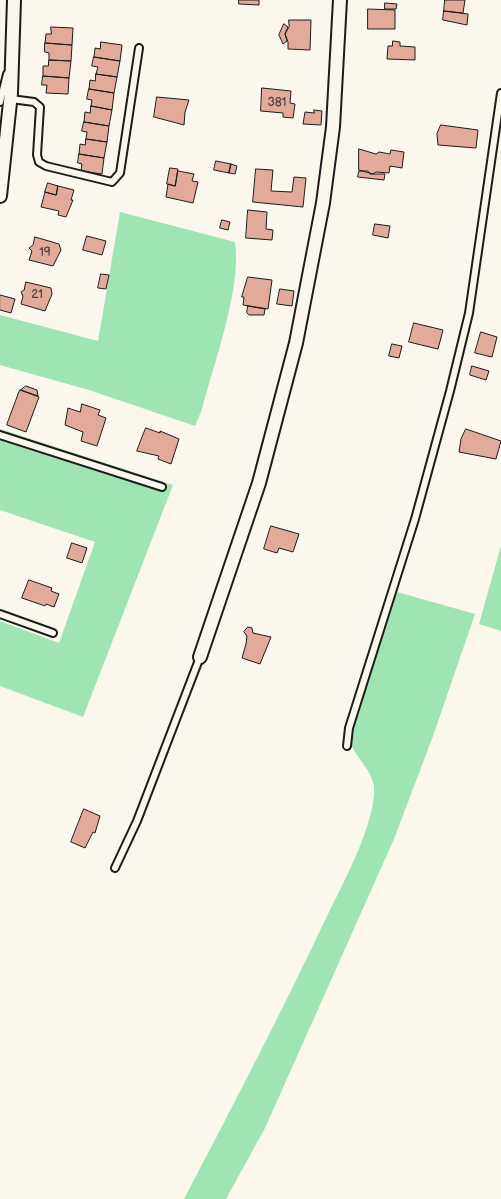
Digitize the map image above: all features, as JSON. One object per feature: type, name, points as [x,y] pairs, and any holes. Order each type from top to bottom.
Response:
[{"type":"street","points":[[0,196],[5,100],[12,50],[14,0]]},
{"type":"street","points":[[200,656],[259,483],[296,343],[323,203],[333,127],[340,0]]},
{"type":"lane","points":[[5,100],[34,102],[40,107],[37,155],[39,162],[46,166],[112,182],[120,173],[139,48]]},
{"type":"lane","points":[[347,746],[349,728],[417,510],[450,391],[469,313],[501,93]]},
{"type":"lane","points":[[0,435],[162,487]]},
{"type":"lane","points":[[0,614],[53,633]]},
{"type":"lane","points":[[115,868],[137,821],[200,656]]},
{"type":"green space","points":[[120,212],[235,242],[234,281],[226,325],[202,409],[195,426],[89,390],[0,365],[0,315],[98,341]]},
{"type":"green space","points":[[0,429],[173,485],[83,717],[0,686],[0,621],[59,643],[95,542],[0,510]]},
{"type":"green space","points":[[501,546],[501,631],[479,624]]},
{"type":"green space","points":[[397,592],[475,614],[433,736],[394,839],[265,1128],[226,1199],[184,1199],[294,984],[365,834],[373,802],[373,781],[351,746],[349,739]]},
{"type":"building","points":[[239,0],[259,0],[259,5],[239,4]]},
{"type":"building","points":[[445,0],[465,0],[463,13],[444,11]]},
{"type":"building","points":[[385,3],[397,4],[396,9],[385,9]]},
{"type":"building","points":[[368,9],[395,10],[395,29],[368,29]]},
{"type":"building","points":[[444,11],[468,14],[467,25],[443,20]]},
{"type":"building","points":[[289,20],[311,20],[310,50],[288,49],[285,34],[289,27]]},
{"type":"building","points":[[284,24],[288,27],[285,34],[287,41],[283,44],[279,35]]},
{"type":"building","points":[[51,27],[73,28],[72,45],[45,43],[46,34],[51,34]]},
{"type":"building","points":[[393,41],[400,42],[400,46],[415,47],[415,60],[387,59],[388,46],[392,46]]},
{"type":"building","points":[[101,42],[122,45],[120,61],[94,57],[95,48],[100,49]]},
{"type":"building","points":[[45,43],[72,45],[71,61],[49,60],[49,53],[45,52]]},
{"type":"building","points":[[94,57],[120,61],[117,77],[96,74],[98,67],[92,66]]},
{"type":"building","points":[[49,60],[71,61],[69,78],[43,76],[43,66],[48,66]]},
{"type":"building","points":[[96,74],[117,77],[114,93],[89,89],[90,80],[95,81]]},
{"type":"building","points":[[43,76],[69,78],[68,94],[46,93],[47,85],[42,85]]},
{"type":"building","points":[[262,88],[291,91],[290,103],[295,104],[293,118],[283,117],[283,113],[261,111]]},
{"type":"building","points":[[89,89],[114,93],[112,110],[91,106],[92,100],[87,99]]},
{"type":"building","points":[[157,97],[189,100],[185,112],[184,125],[154,117]]},
{"type":"building","points":[[91,106],[112,110],[109,126],[84,122],[85,112],[90,113]]},
{"type":"building","points":[[314,110],[322,111],[321,125],[303,124],[305,112],[314,113]]},
{"type":"building","points":[[84,122],[109,126],[107,142],[86,139],[87,132],[82,131]]},
{"type":"building","points":[[441,125],[478,130],[476,148],[438,145],[437,134]]},
{"type":"building","points":[[86,139],[107,142],[104,158],[79,154],[80,144],[85,145]]},
{"type":"building","points":[[359,149],[376,154],[379,152],[390,154],[391,150],[404,152],[402,168],[390,166],[389,173],[376,172],[373,174],[359,170]]},
{"type":"building","points":[[79,154],[104,158],[102,174],[81,171],[82,164],[78,163]]},
{"type":"building","points":[[216,161],[231,164],[229,173],[214,170]]},
{"type":"building","points":[[231,164],[237,166],[235,174],[229,173]]},
{"type":"building","points":[[170,168],[178,169],[175,186],[167,184]]},
{"type":"building","points":[[256,169],[273,170],[271,191],[292,192],[294,177],[306,178],[303,207],[253,202]]},
{"type":"building","points":[[178,171],[194,174],[192,181],[198,182],[193,203],[166,197],[168,184],[175,186]]},
{"type":"building","points":[[359,171],[368,171],[370,174],[385,174],[384,180],[358,177]]},
{"type":"building","points":[[48,183],[58,186],[56,195],[45,192]]},
{"type":"building","points":[[58,186],[74,190],[71,200],[73,200],[66,217],[58,215],[59,211],[41,207],[45,192],[56,195]]},
{"type":"building","points":[[248,210],[267,212],[266,229],[273,230],[272,240],[246,238]]},
{"type":"building","points":[[222,220],[230,222],[228,230],[220,228]]},
{"type":"building","points":[[375,224],[390,226],[388,238],[373,235]]},
{"type":"building","points":[[87,236],[106,241],[102,255],[83,250]]},
{"type":"building","points":[[35,237],[59,244],[61,250],[53,266],[29,260],[32,251],[29,248],[33,245]]},
{"type":"building","points":[[101,274],[109,275],[106,289],[98,288]]},
{"type":"building","points":[[248,277],[272,280],[268,309],[243,305],[244,297],[242,297]]},
{"type":"building","points":[[26,282],[51,288],[52,294],[45,311],[21,304],[23,296],[21,292],[24,290]]},
{"type":"building","points":[[280,289],[294,291],[292,306],[277,304]]},
{"type":"building","points":[[0,295],[15,299],[11,313],[0,310]]},
{"type":"building","points":[[248,306],[265,309],[264,315],[249,315],[247,313]]},
{"type":"building","points":[[414,323],[443,330],[438,349],[409,342]]},
{"type":"building","points":[[481,332],[497,337],[492,357],[475,353]]},
{"type":"building","points":[[392,344],[402,346],[399,358],[389,356]]},
{"type":"building","points":[[472,366],[489,371],[486,380],[470,375]]},
{"type":"building","points":[[26,386],[37,390],[38,396],[21,390]]},
{"type":"building","points":[[20,390],[39,397],[26,432],[7,425]]},
{"type":"building","points":[[82,404],[100,410],[98,415],[106,418],[97,446],[81,441],[83,432],[65,425],[68,408],[80,412]]},
{"type":"building","points":[[146,428],[160,433],[160,431],[179,439],[171,464],[158,459],[159,456],[137,451]]},
{"type":"building","points":[[466,429],[501,441],[496,459],[459,452],[461,439]]},
{"type":"building","points":[[271,526],[299,534],[293,552],[279,548],[277,553],[264,549]]},
{"type":"building","points":[[72,543],[87,548],[82,563],[67,558]]},
{"type":"building","points":[[29,580],[52,588],[51,591],[59,594],[54,607],[22,598]]},
{"type":"building","points":[[248,627],[252,628],[253,633],[271,637],[260,664],[242,658],[247,636],[244,632]]},
{"type":"building","points":[[84,809],[100,816],[95,833],[93,832],[85,848],[71,842]]}]
